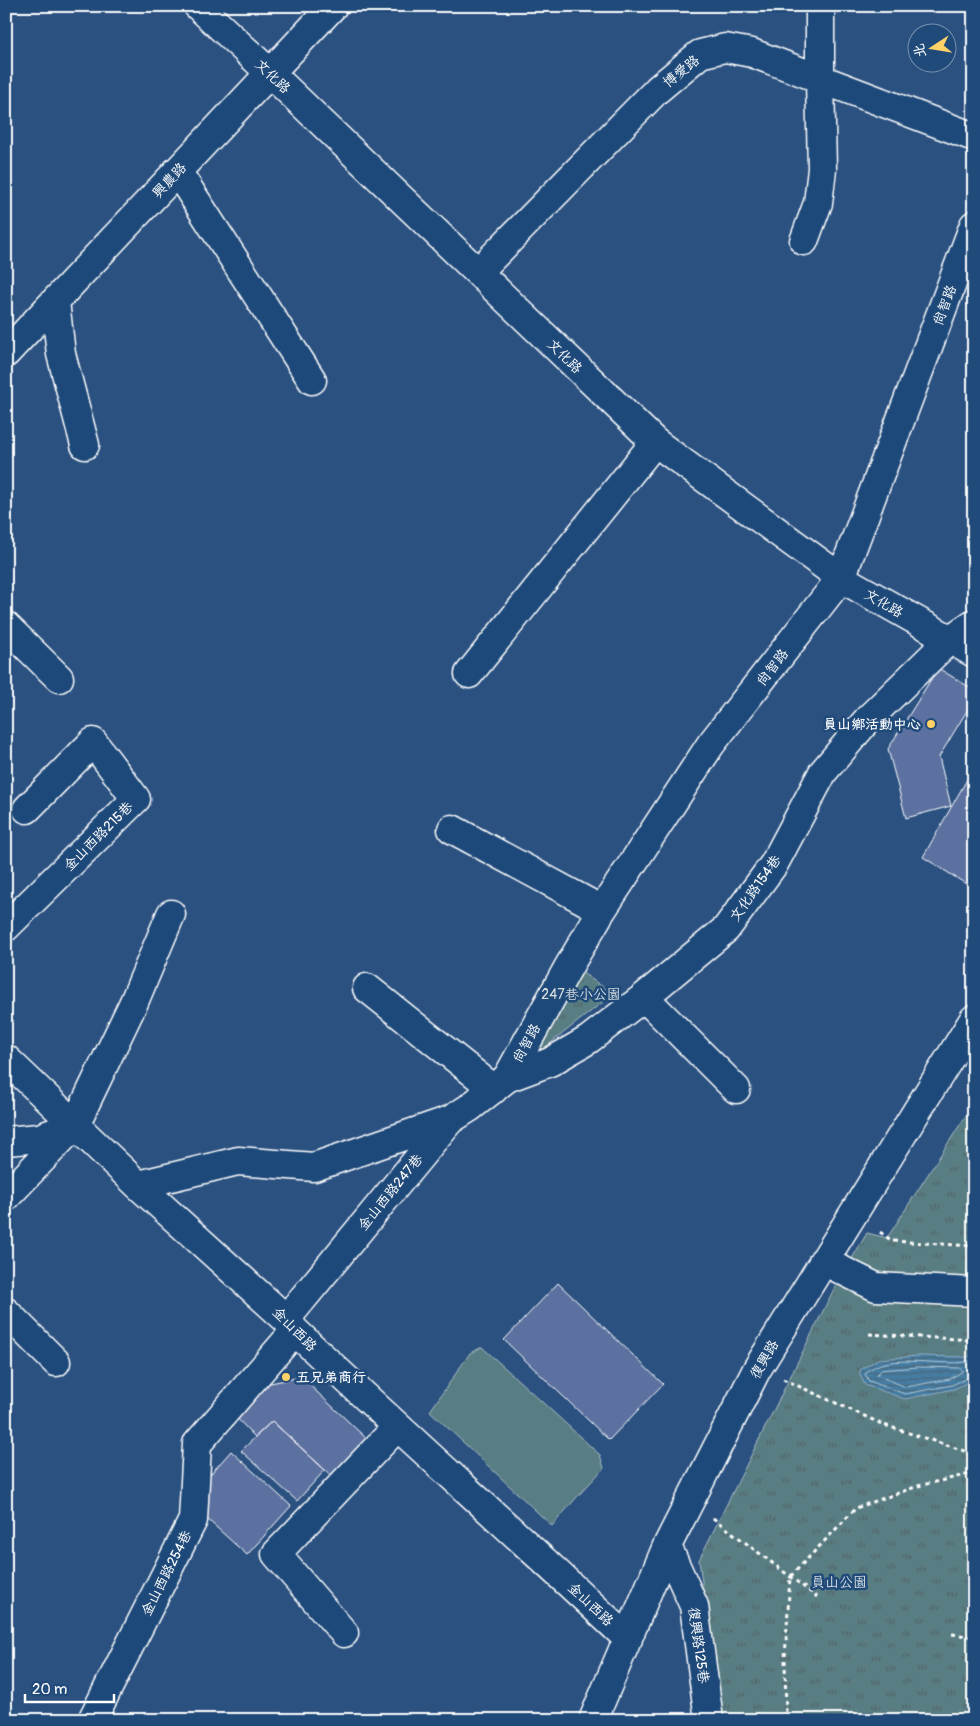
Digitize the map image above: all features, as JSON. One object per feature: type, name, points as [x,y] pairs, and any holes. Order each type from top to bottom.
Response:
[{"type":"street","name":"文化路","points":[[198,6],[655,442],[841,578],[974,653]]},
{"type":"street","name":"興農路","points":[[6,353],[333,6]]},
{"type":"street","points":[[804,242],[818,203],[822,169],[820,6]]},
{"type":"street","name":"博愛路","points":[[478,272],[658,89],[700,54],[724,48],[752,53],[974,137]]},
{"type":"street","points":[[177,171],[312,380]]},
{"type":"street","name":"尚智路","points":[[500,1084],[602,910],[711,744],[841,578],[974,225]]},
{"type":"street","points":[[56,301],[61,354],[85,445]]},
{"type":"street","points":[[469,674],[655,442]]},
{"type":"street","name":"文化路154巷","points":[[500,1084],[550,1062],[588,1040],[644,997],[726,929],[774,864],[823,772],[868,719],[949,640],[974,623]]},
{"type":"street","points":[[6,626],[59,678]]},
{"type":"street","name":"金山西路215巷","points":[[6,927],[136,799],[93,742],[27,809]]},
{"type":"street","points":[[452,829],[602,910]]},
{"type":"street","points":[[6,1197],[75,1125],[134,1002],[171,914]]},
{"type":"street","points":[[367,988],[500,1084]]},
{"type":"street","points":[[644,997],[736,1089]]},
{"type":"street","name":"復興路","points":[[592,1720],[667,1546],[757,1369],[974,1019]]},
{"type":"street","name":"金山西路","points":[[6,1059],[397,1427],[628,1639]]},
{"type":"street","name":"金山西路247巷","points":[[290,1325],[450,1120],[500,1084]]},
{"type":"street","points":[[138,1185],[238,1161],[314,1167],[450,1120]]},
{"type":"street","points":[[6,1141],[39,1138],[75,1125]]},
{"type":"street","points":[[823,1262],[876,1287],[974,1292]]},
{"type":"street","points":[[6,1312],[56,1362]]},
{"type":"street","name":"金山西路254巷","points":[[92,1720],[193,1520],[198,1444],[290,1325]]},
{"type":"street","points":[[344,1633],[276,1554],[397,1427]]},
{"type":"street","name":"復興路125巷","points":[[667,1546],[694,1606],[709,1720]]},
{"type":"path","points":[[880,1232],[892,1241],[974,1246]]},
{"type":"path","points":[[869,1334],[974,1340]]},
{"type":"path","points":[[757,1369],[884,1425],[974,1454]]},
{"type":"path","points":[[786,1720],[785,1658],[790,1577],[856,1508],[918,1486],[974,1473]]},
{"type":"path","points":[[713,1517],[817,1597]]},
{"type":"path","points":[[952,1634],[974,1637]]},
{"type":"green space","name":"247巷小公園","points":[[574,967],[613,994],[538,1053],[535,1047]]},
{"type":"green space","name":"員山公園","points":[[974,1103],[974,1720],[721,1720],[699,1560],[834,1289],[867,1233],[887,1238]]},
{"type":"green space","points":[[482,1347],[600,1455],[604,1468],[552,1526],[430,1411],[470,1353]]},
{"type":"water","points":[[974,1354],[974,1379],[954,1389],[905,1399],[865,1385],[860,1375],[860,1370],[878,1359],[919,1356],[966,1357]]},
{"type":"building","name":"員山鄉活動中心","points":[[938,668],[974,690],[974,699],[939,757],[951,806],[906,818],[888,749]]},
{"type":"building","points":[[974,767],[974,889],[923,857]]},
{"type":"building","points":[[558,1283],[663,1384],[609,1440],[504,1340]]},
{"type":"building","points":[[301,1377],[369,1441],[336,1480],[272,1421],[255,1437],[232,1413],[260,1385]]},
{"type":"building","points":[[272,1421],[325,1470],[297,1501],[241,1451]]},
{"type":"building","points":[[231,1451],[291,1506],[247,1555],[196,1509],[209,1495],[199,1487]]},
{"type":"place","name":"員山鄉活動中心","points":[[931,724]]},
{"type":"place","name":"五兄弟商行","points":[[286,1377]]}]
